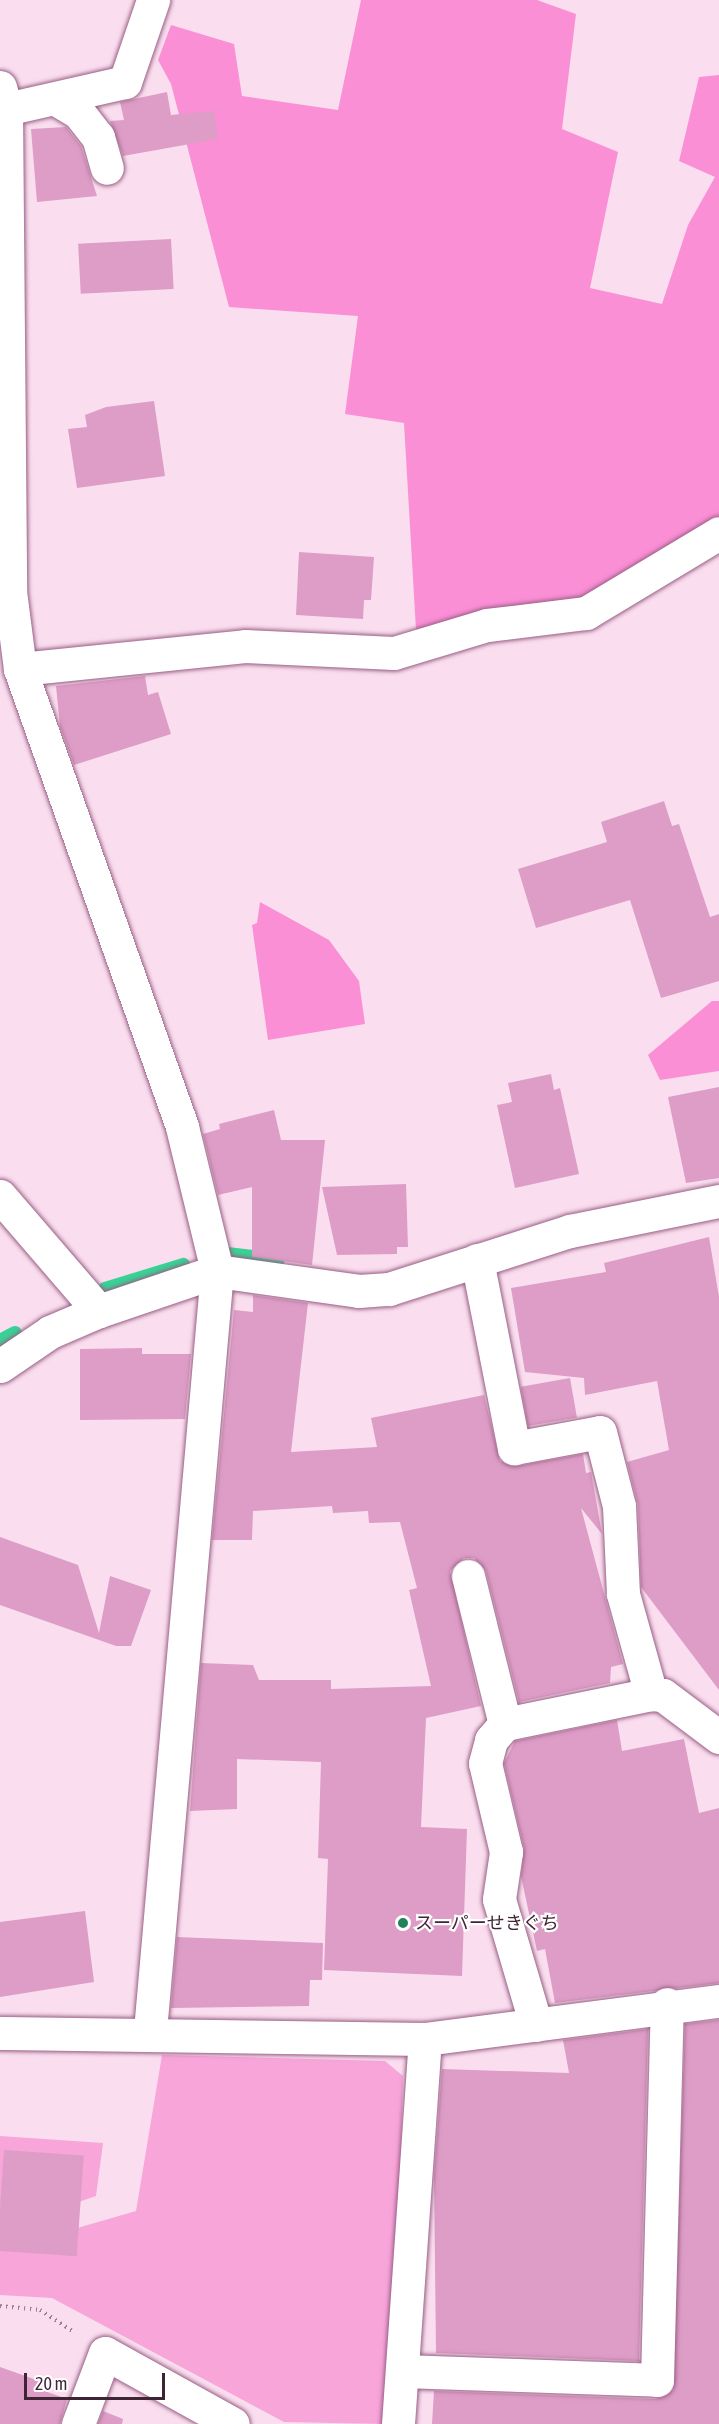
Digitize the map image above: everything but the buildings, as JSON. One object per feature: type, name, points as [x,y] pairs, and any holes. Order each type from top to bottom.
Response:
[{"type":"street","points":[[150,2031],[218,1271],[182,1127],[20,669],[5,588],[3,98],[56,99],[125,82],[153,0]]},
{"type":"street","points":[[56,99],[79,113],[98,137],[107,168]]},
{"type":"street","points":[[20,669],[245,646],[394,653],[487,625],[586,613],[719,533]]},
{"type":"street","points":[[0,1196],[99,1311]]},
{"type":"street","points":[[0,1366],[50,1332],[99,1311],[218,1271],[359,1291],[389,1289],[570,1231],[719,1201]]},
{"type":"street","points":[[477,1260],[514,1448],[600,1432],[619,1506],[623,1594],[651,1694]]},
{"type":"street","points":[[468,1576],[505,1725]]},
{"type":"street","points":[[536,2025],[499,1899],[506,1852],[485,1763],[491,1740],[505,1725],[651,1694],[663,1695],[719,1737]]},
{"type":"street","points":[[0,2033],[150,2031],[424,2039],[536,2025],[667,2004],[719,2001]]},
{"type":"street","points":[[405,2371],[657,2380],[667,2004]]},
{"type":"street","points":[[398,2424],[405,2371],[424,2039]]},
{"type":"street","points":[[78,2424],[105,2353],[233,2424]]},
{"type":"path","points":[[0,2306],[40,2310],[105,2353]]},
{"type":"shaded area","points":[[361,0],[537,0],[576,14],[562,129],[618,152],[590,288],[662,304],[688,225],[715,177],[679,161],[699,77],[719,75],[719,529],[608,603],[416,630],[404,423],[345,414],[358,316],[229,307],[171,84],[158,60],[171,25],[234,44],[242,96],[338,110]]},
{"type":"shaded area","points":[[260,902],[329,940],[359,981],[365,1024],[268,1040],[252,925],[257,923]]},
{"type":"shaded area","points":[[712,1001],[719,1001],[719,1071],[660,1080],[648,1055]]},
{"type":"shaded area","points":[[162,2055],[385,2061],[403,2076],[398,2254],[383,2424],[284,2422],[52,2298],[0,2295],[0,2227],[74,2229],[136,2211]]},
{"type":"shaded area","points":[[0,2136],[103,2143],[96,2196],[55,2210],[0,2204]]},
{"type":"waterway","points":[[227,1254],[278,1260]]},
{"type":"waterway","points":[[105,1289],[183,1265]]},
{"type":"waterway","points":[[0,1341],[15,1333]]},
{"type":"place","name":"スーパーせきぐち","points":[[403,1923]]}]
